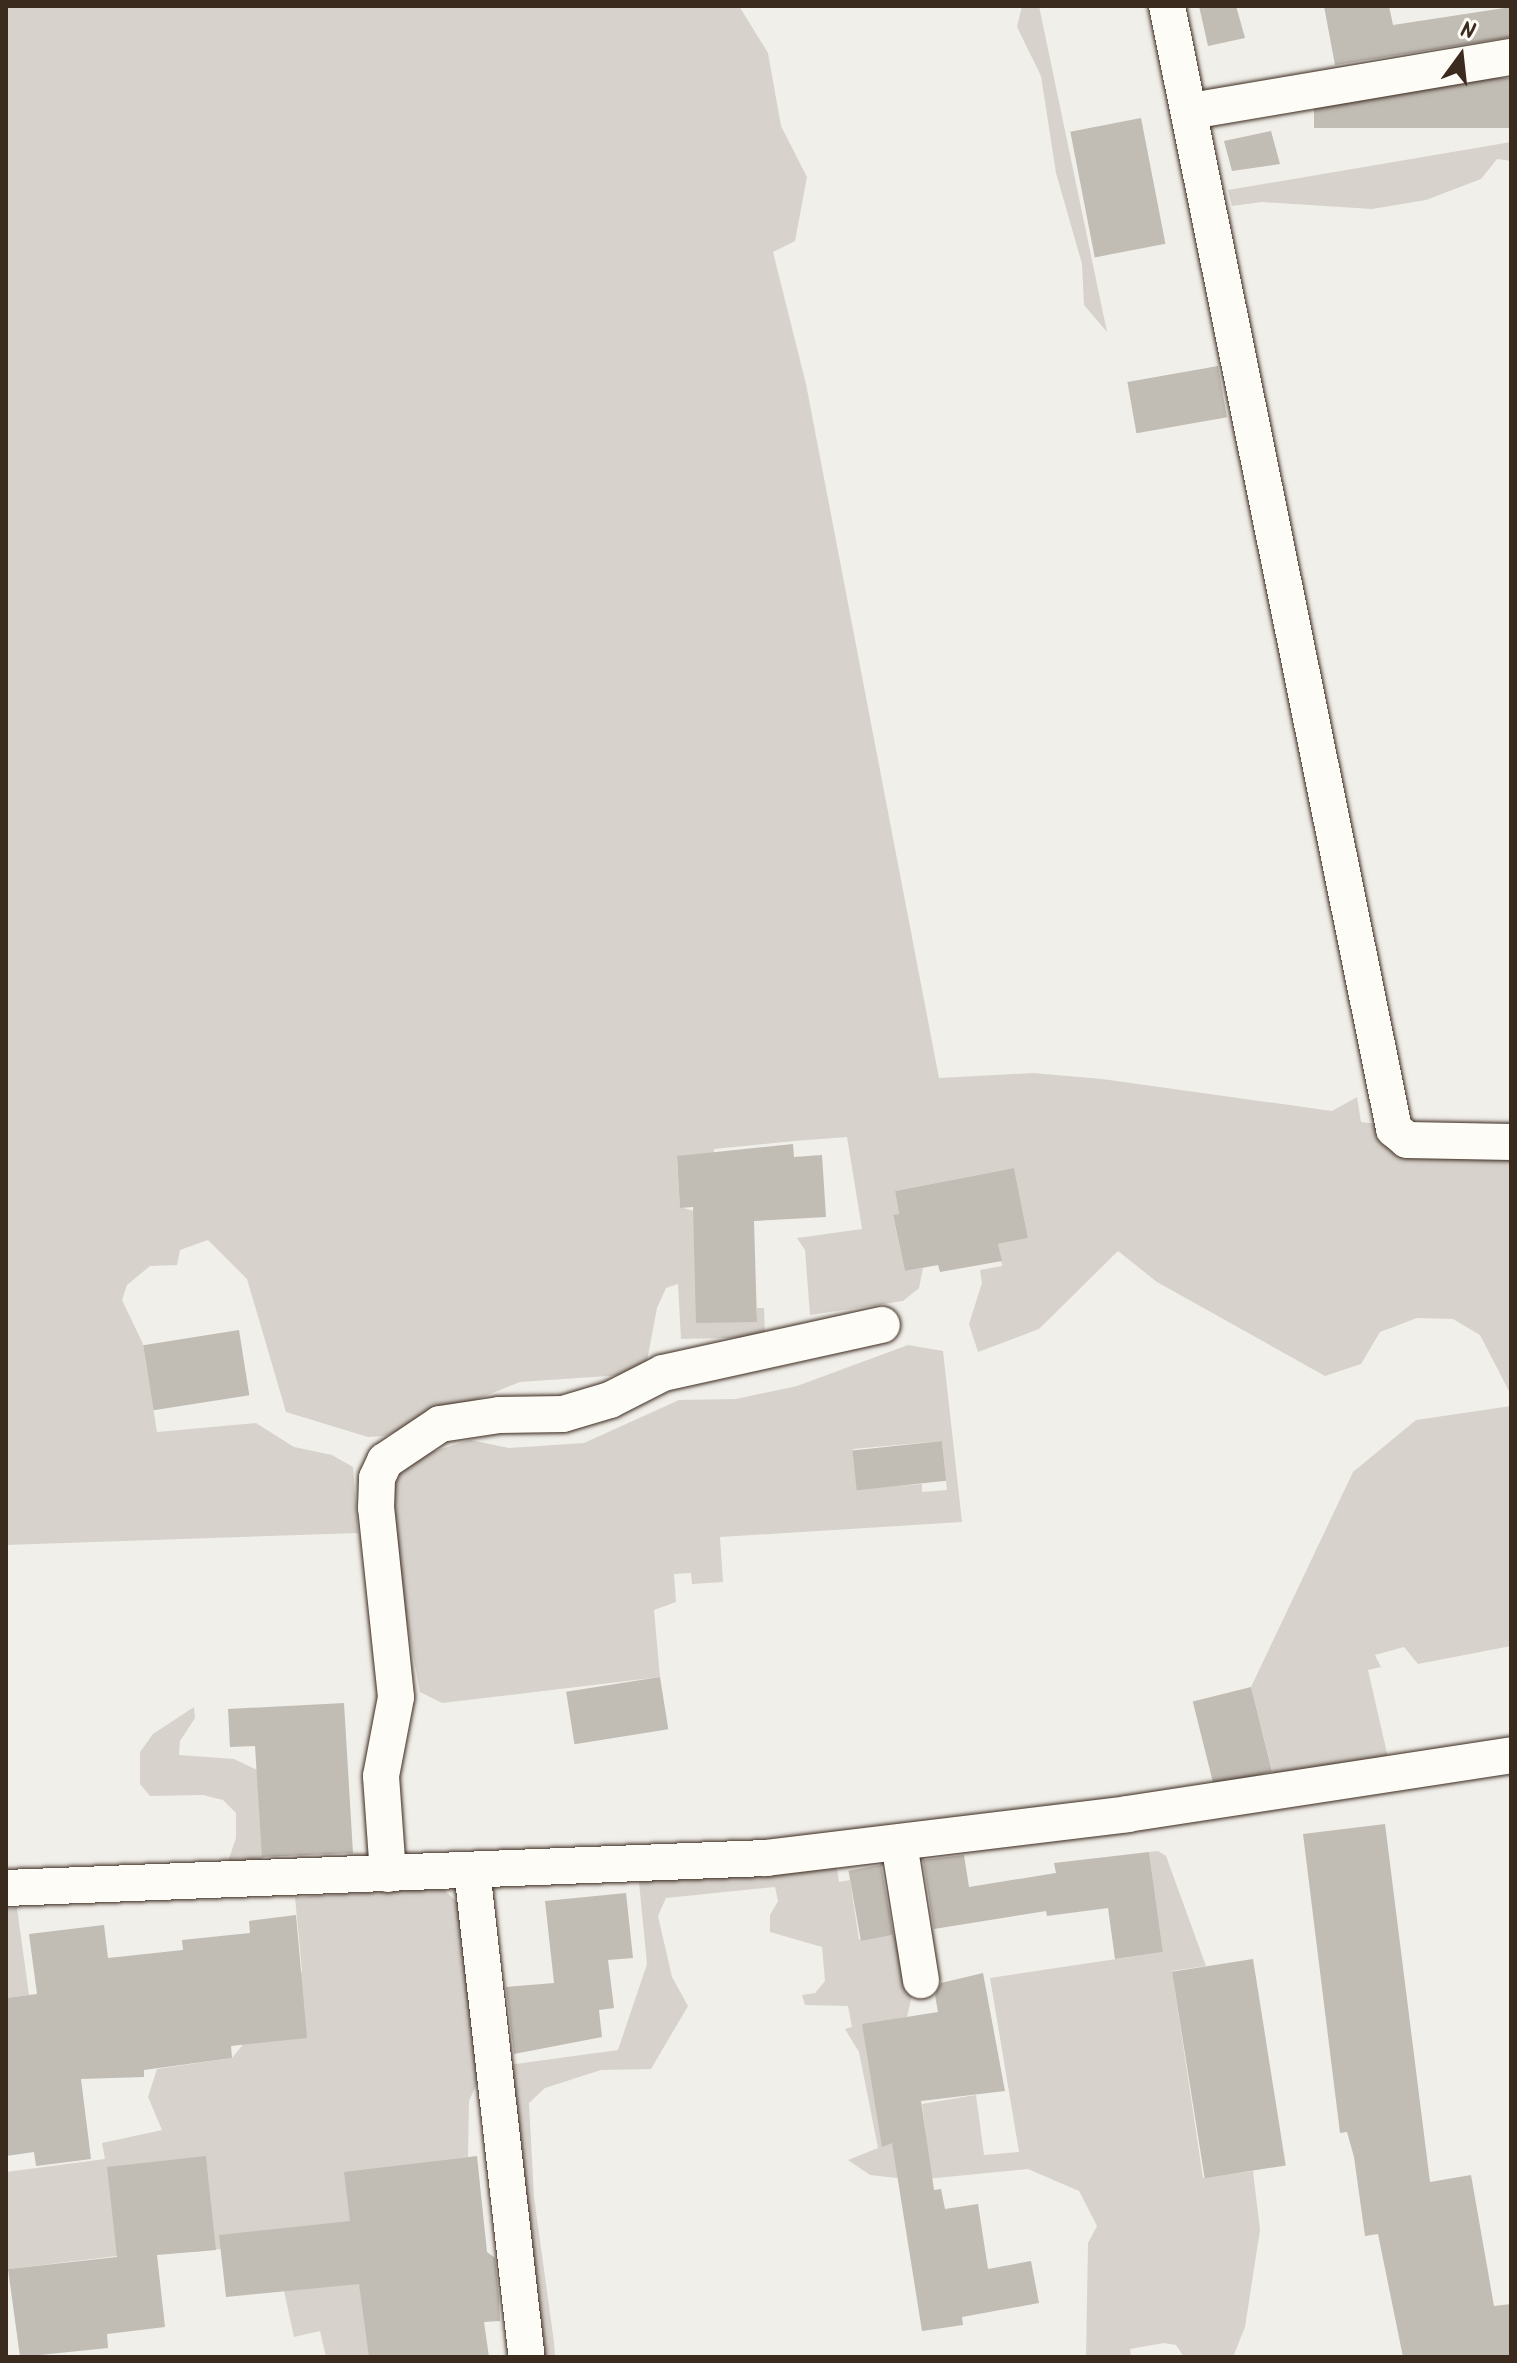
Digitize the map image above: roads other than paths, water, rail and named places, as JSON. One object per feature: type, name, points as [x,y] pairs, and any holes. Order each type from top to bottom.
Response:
[{"type":"street","points":[[1167,6],[1191,111],[1394,1129],[1407,1140],[1511,1142]]},
{"type":"street","points":[[1191,111],[1511,57]]},
{"type":"street","points":[[388,1874],[381,1776],[396,1697],[376,1508],[377,1478],[385,1461],[440,1424],[499,1415],[563,1414],[610,1400],[663,1373],[882,1325]]},
{"type":"street","points":[[6,1888],[766,1858],[899,1843],[1511,1755]]},
{"type":"street","points":[[899,1843],[921,1980]]},
{"type":"street","points":[[472,1870],[527,2357]]}]
